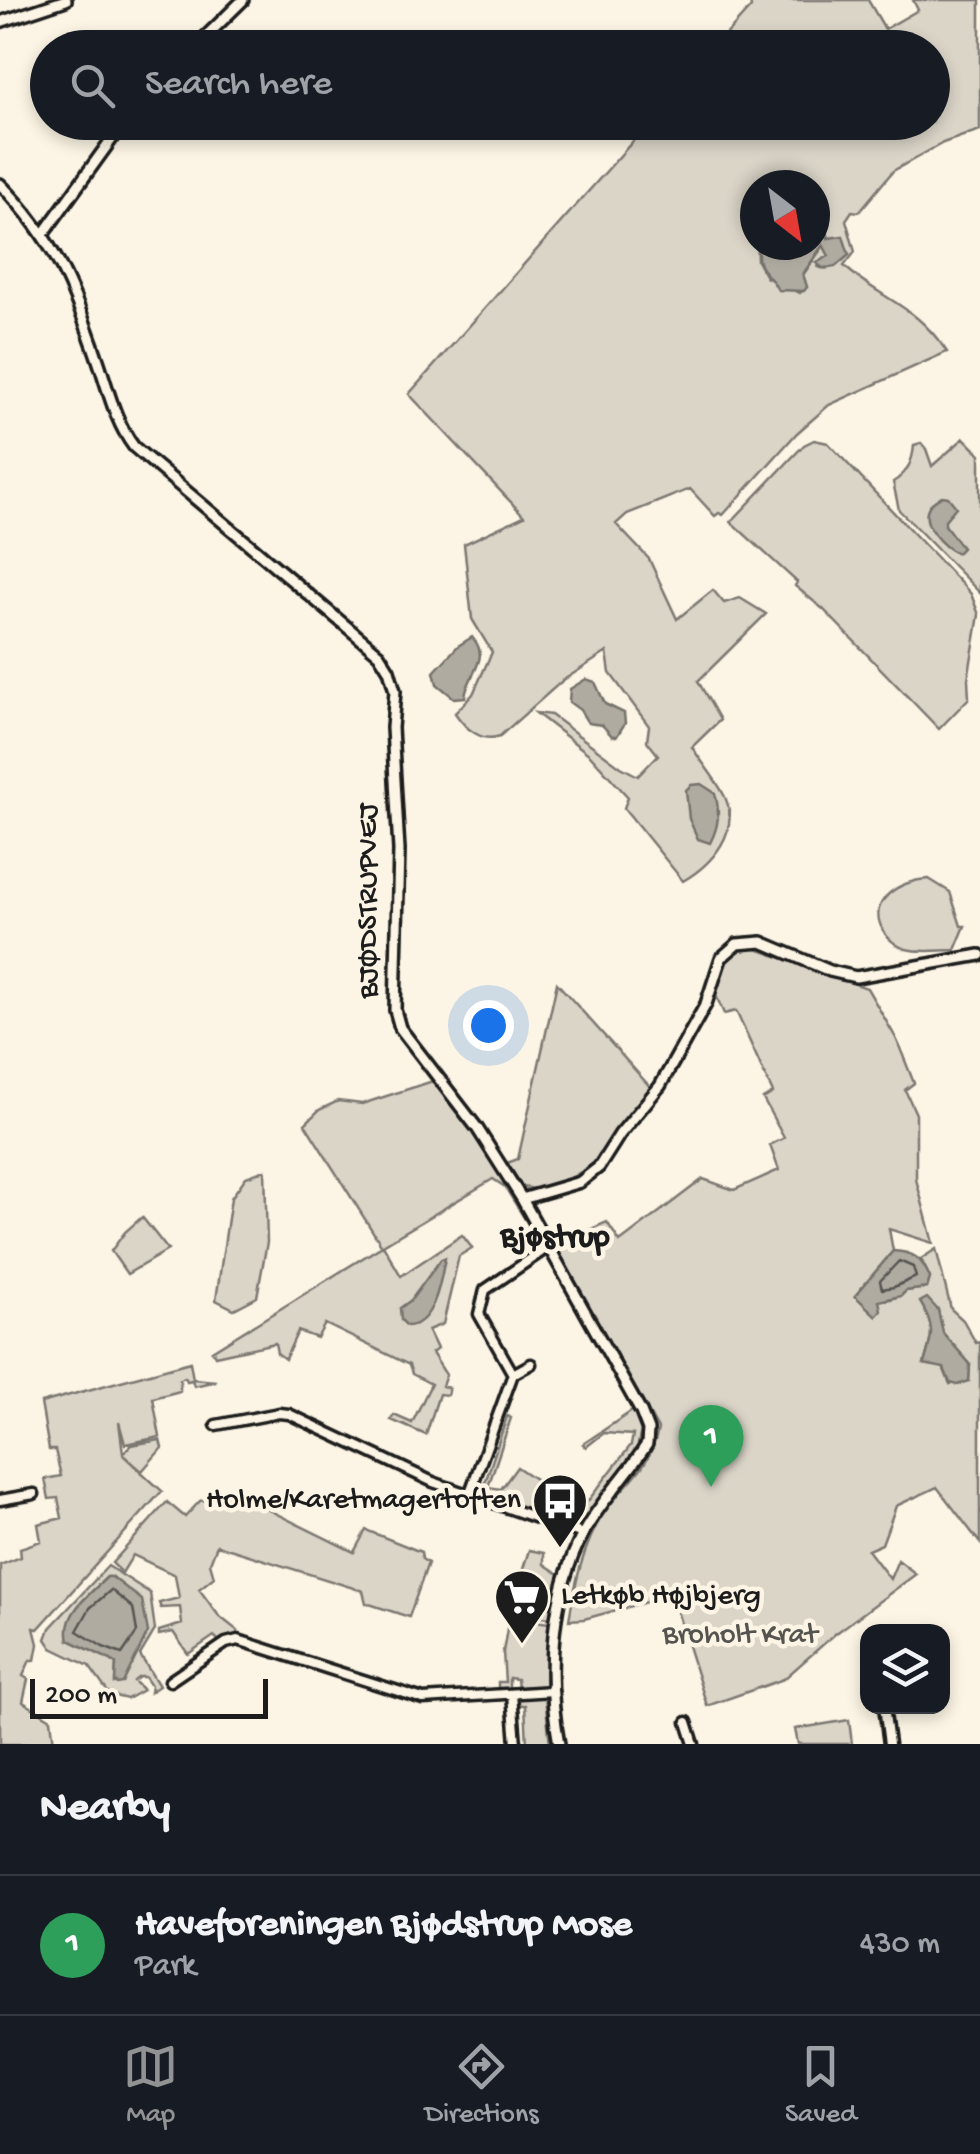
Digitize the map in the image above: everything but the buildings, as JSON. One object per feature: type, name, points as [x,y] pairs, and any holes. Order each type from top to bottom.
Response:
[{"type":"street","points":[[0,22],[66,0]]},
{"type":"street","points":[[212,30],[243,0]]},
{"type":"street","points":[[44,233],[111,140]]},
{"type":"street","name":"BJØDSTRUPVEJ","points":[[0,184],[44,233],[70,282],[118,419],[134,447],[378,654],[390,670],[395,691],[392,728],[400,850],[397,1020],[522,1199],[642,1412],[648,1430],[647,1444],[583,1534],[568,1572],[559,1608],[552,1690],[559,1744]]},
{"type":"street","points":[[522,1199],[580,1182],[599,1167],[620,1134],[654,1095],[706,1004],[721,958],[737,944],[762,942],[830,971],[856,977],[980,955]]},
{"type":"street","points":[[513,1374],[479,1314],[485,1290],[541,1252]]},
{"type":"street","points":[[469,1495],[513,1374],[531,1364]]},
{"type":"street","points":[[216,1426],[279,1412],[289,1414],[386,1462],[583,1534]]},
{"type":"street","points":[[0,1500],[34,1494]]},
{"type":"street","points":[[170,1681],[226,1643],[238,1640],[423,1699],[552,1690]]},
{"type":"street","points":[[512,1694],[516,1744]]},
{"type":"street","points":[[885,1714],[889,1744]]},
{"type":"street","points":[[687,1722],[694,1744]]},
{"type":"green space","points":[[750,0],[868,0],[885,29],[918,10],[913,0],[980,0],[980,130],[943,143],[893,171],[859,212],[852,211],[846,220],[855,252],[844,266],[923,323],[947,352],[829,405],[797,433],[723,515],[715,516],[690,489],[627,514],[616,524],[649,559],[677,619],[713,590],[724,603],[740,598],[766,614],[698,681],[720,720],[692,747],[724,795],[729,821],[727,834],[713,856],[683,881],[624,808],[628,797],[590,755],[536,713],[551,715],[638,776],[658,755],[647,741],[649,726],[610,673],[607,652],[562,681],[500,736],[474,733],[455,713],[473,694],[492,652],[472,619],[464,544],[524,516],[409,394],[634,140],[950,140],[950,30],[730,30],[751,7]]},
{"type":"green space","points":[[964,438],[980,454],[980,593],[899,510],[893,482],[908,466],[914,445],[921,443],[932,466]]},
{"type":"green space","points":[[814,440],[828,443],[971,594],[979,615],[968,679],[969,698],[939,729],[823,609],[795,586],[797,582],[731,522],[804,445]]},
{"type":"green space","points":[[929,879],[950,892],[961,926],[965,926],[955,950],[903,948],[888,937],[880,923],[881,903],[888,895],[896,888]]},
{"type":"green space","name":"Broholt Krat","points":[[748,946],[867,988],[896,1038],[914,1083],[905,1090],[916,1114],[916,1179],[933,1243],[889,1229],[893,1251],[855,1296],[888,1300],[905,1291],[927,1288],[930,1278],[921,1259],[936,1249],[951,1309],[963,1320],[976,1343],[980,1342],[980,1543],[937,1487],[896,1506],[882,1544],[868,1550],[890,1579],[898,1560],[916,1574],[835,1634],[784,1679],[707,1706],[672,1595],[569,1620],[590,1539],[603,1514],[643,1466],[658,1429],[554,1245],[607,1222],[620,1242],[703,1179],[734,1190],[779,1170],[770,1145],[784,1138],[763,1099],[773,1093],[736,1011],[724,1014],[715,993],[728,959]],"holes":[[[938,1310],[943,1333],[970,1364],[969,1381],[950,1384],[943,1367],[924,1364],[932,1335],[931,1319]]]},
{"type":"green space","points":[[557,983],[652,1089],[617,1129],[596,1162],[562,1184],[533,1189],[522,1186],[507,1163],[518,1159]]},
{"type":"green space","points":[[433,1081],[493,1161],[546,1246],[535,1250],[535,1245],[527,1243],[522,1250],[519,1246],[533,1232],[505,1187],[493,1179],[383,1245],[401,1276],[462,1235],[472,1248],[459,1256],[443,1324],[428,1330],[437,1349],[432,1353],[446,1375],[442,1386],[449,1388],[447,1395],[439,1394],[426,1435],[391,1420],[394,1415],[412,1423],[431,1384],[412,1374],[409,1365],[325,1324],[317,1338],[298,1331],[285,1359],[277,1353],[275,1343],[215,1356],[212,1351],[382,1246],[305,1124],[319,1110],[338,1101],[362,1104]]},
{"type":"green space","points":[[265,1170],[267,1242],[257,1297],[234,1309],[216,1300],[231,1198],[246,1177]]},
{"type":"green space","points":[[142,1217],[168,1250],[127,1274],[111,1251]]},
{"type":"green space","points":[[190,1362],[193,1379],[216,1381],[194,1386],[185,1377],[180,1379],[180,1391],[153,1398],[160,1437],[125,1444],[119,1422],[123,1453],[131,1445],[160,1440],[162,1448],[142,1471],[123,1455],[162,1491],[38,1629],[34,1628],[38,1644],[35,1660],[30,1660],[23,1676],[28,1679],[23,1702],[51,1719],[54,1744],[0,1744],[0,1565],[21,1557],[20,1548],[41,1541],[38,1524],[62,1518],[58,1498],[49,1499],[45,1479],[61,1476],[55,1450],[49,1450],[41,1403]]},
{"type":"green space","points":[[635,1409],[641,1430],[637,1449],[584,1524],[575,1526],[546,1515],[545,1508],[557,1498],[581,1510],[631,1445],[633,1435],[604,1433],[586,1447],[583,1444]]},
{"type":"green space","points":[[507,1416],[511,1418],[488,1487],[501,1489],[517,1467],[550,1489],[534,1511],[477,1493],[478,1485],[485,1483]]},
{"type":"green space","points":[[236,1494],[354,1552],[366,1530],[421,1552],[428,1563],[409,1617],[366,1603],[363,1591],[217,1545],[210,1563],[214,1577],[199,1589],[219,1616],[238,1631],[236,1635],[219,1641],[214,1636],[188,1654],[173,1632],[159,1635],[159,1631],[182,1624],[180,1607],[161,1608],[159,1603],[179,1598],[175,1575],[133,1555],[122,1573],[112,1563],[167,1502],[185,1517],[200,1501]]},
{"type":"green space","points":[[529,1550],[544,1553],[544,1564],[559,1574],[550,1618],[509,1613]]},
{"type":"green space","points":[[108,1566],[150,1593],[155,1630],[140,1655],[159,1686],[150,1692],[145,1677],[139,1677],[134,1681],[143,1690],[127,1699],[110,1695],[89,1666],[52,1648],[46,1639],[50,1628]],"holes":[[[107,1577],[113,1577],[122,1586],[144,1641],[137,1648],[132,1665],[115,1682],[116,1664],[69,1640],[71,1620],[79,1605]]]},
{"type":"green space","points":[[509,1617],[549,1623],[545,1687],[518,1689],[517,1679],[509,1678],[509,1690],[498,1687],[498,1682],[505,1682],[503,1652]]},
{"type":"green space","points":[[545,1696],[550,1744],[527,1744],[525,1705],[517,1705],[517,1697]]},
{"type":"green space","points":[[849,1720],[852,1744],[798,1744],[795,1729]]},
{"type":"water","points":[[843,236],[849,255],[835,267],[823,268],[816,263],[830,260],[830,238]]},
{"type":"water","points":[[759,260],[813,260],[803,274],[807,287],[804,291],[778,290]]},
{"type":"water","points":[[942,496],[956,507],[945,525],[962,548],[957,553],[939,540],[927,520],[929,506]]},
{"type":"water","points":[[472,637],[478,645],[479,659],[465,697],[454,698],[437,684],[434,672]]},
{"type":"water","points":[[586,679],[595,682],[605,704],[624,713],[625,723],[617,736],[602,725],[588,723],[569,702],[570,689]]},
{"type":"water","points":[[701,784],[715,793],[718,806],[717,825],[710,843],[698,839],[689,819],[686,790]]},
{"type":"water","points":[[893,1251],[917,1258],[930,1278],[927,1288],[879,1301],[881,1310],[876,1316],[855,1296]]},
{"type":"water","points":[[445,1258],[430,1310],[416,1324],[407,1326],[401,1320],[400,1308]]},
{"type":"water","points":[[927,1298],[938,1310],[943,1333],[970,1364],[969,1381],[950,1383],[944,1368],[924,1364],[931,1332],[920,1302]]},
{"type":"water","points":[[107,1577],[142,1600],[148,1632],[123,1683],[118,1684],[116,1664],[69,1640],[68,1631],[73,1613]]},
{"type":"place","name":"Haveforeningen Bjødstrup Mose","points":[[711,1487]]},
{"type":"place","name":"Holme/Karetmagertoften","points":[[560,1550]]},
{"type":"place","name":"Letkøb Højbjerg","points":[[522,1646]]},
{"type":"district","name":"Bjøstrup","points":[[555,1239]]}]
